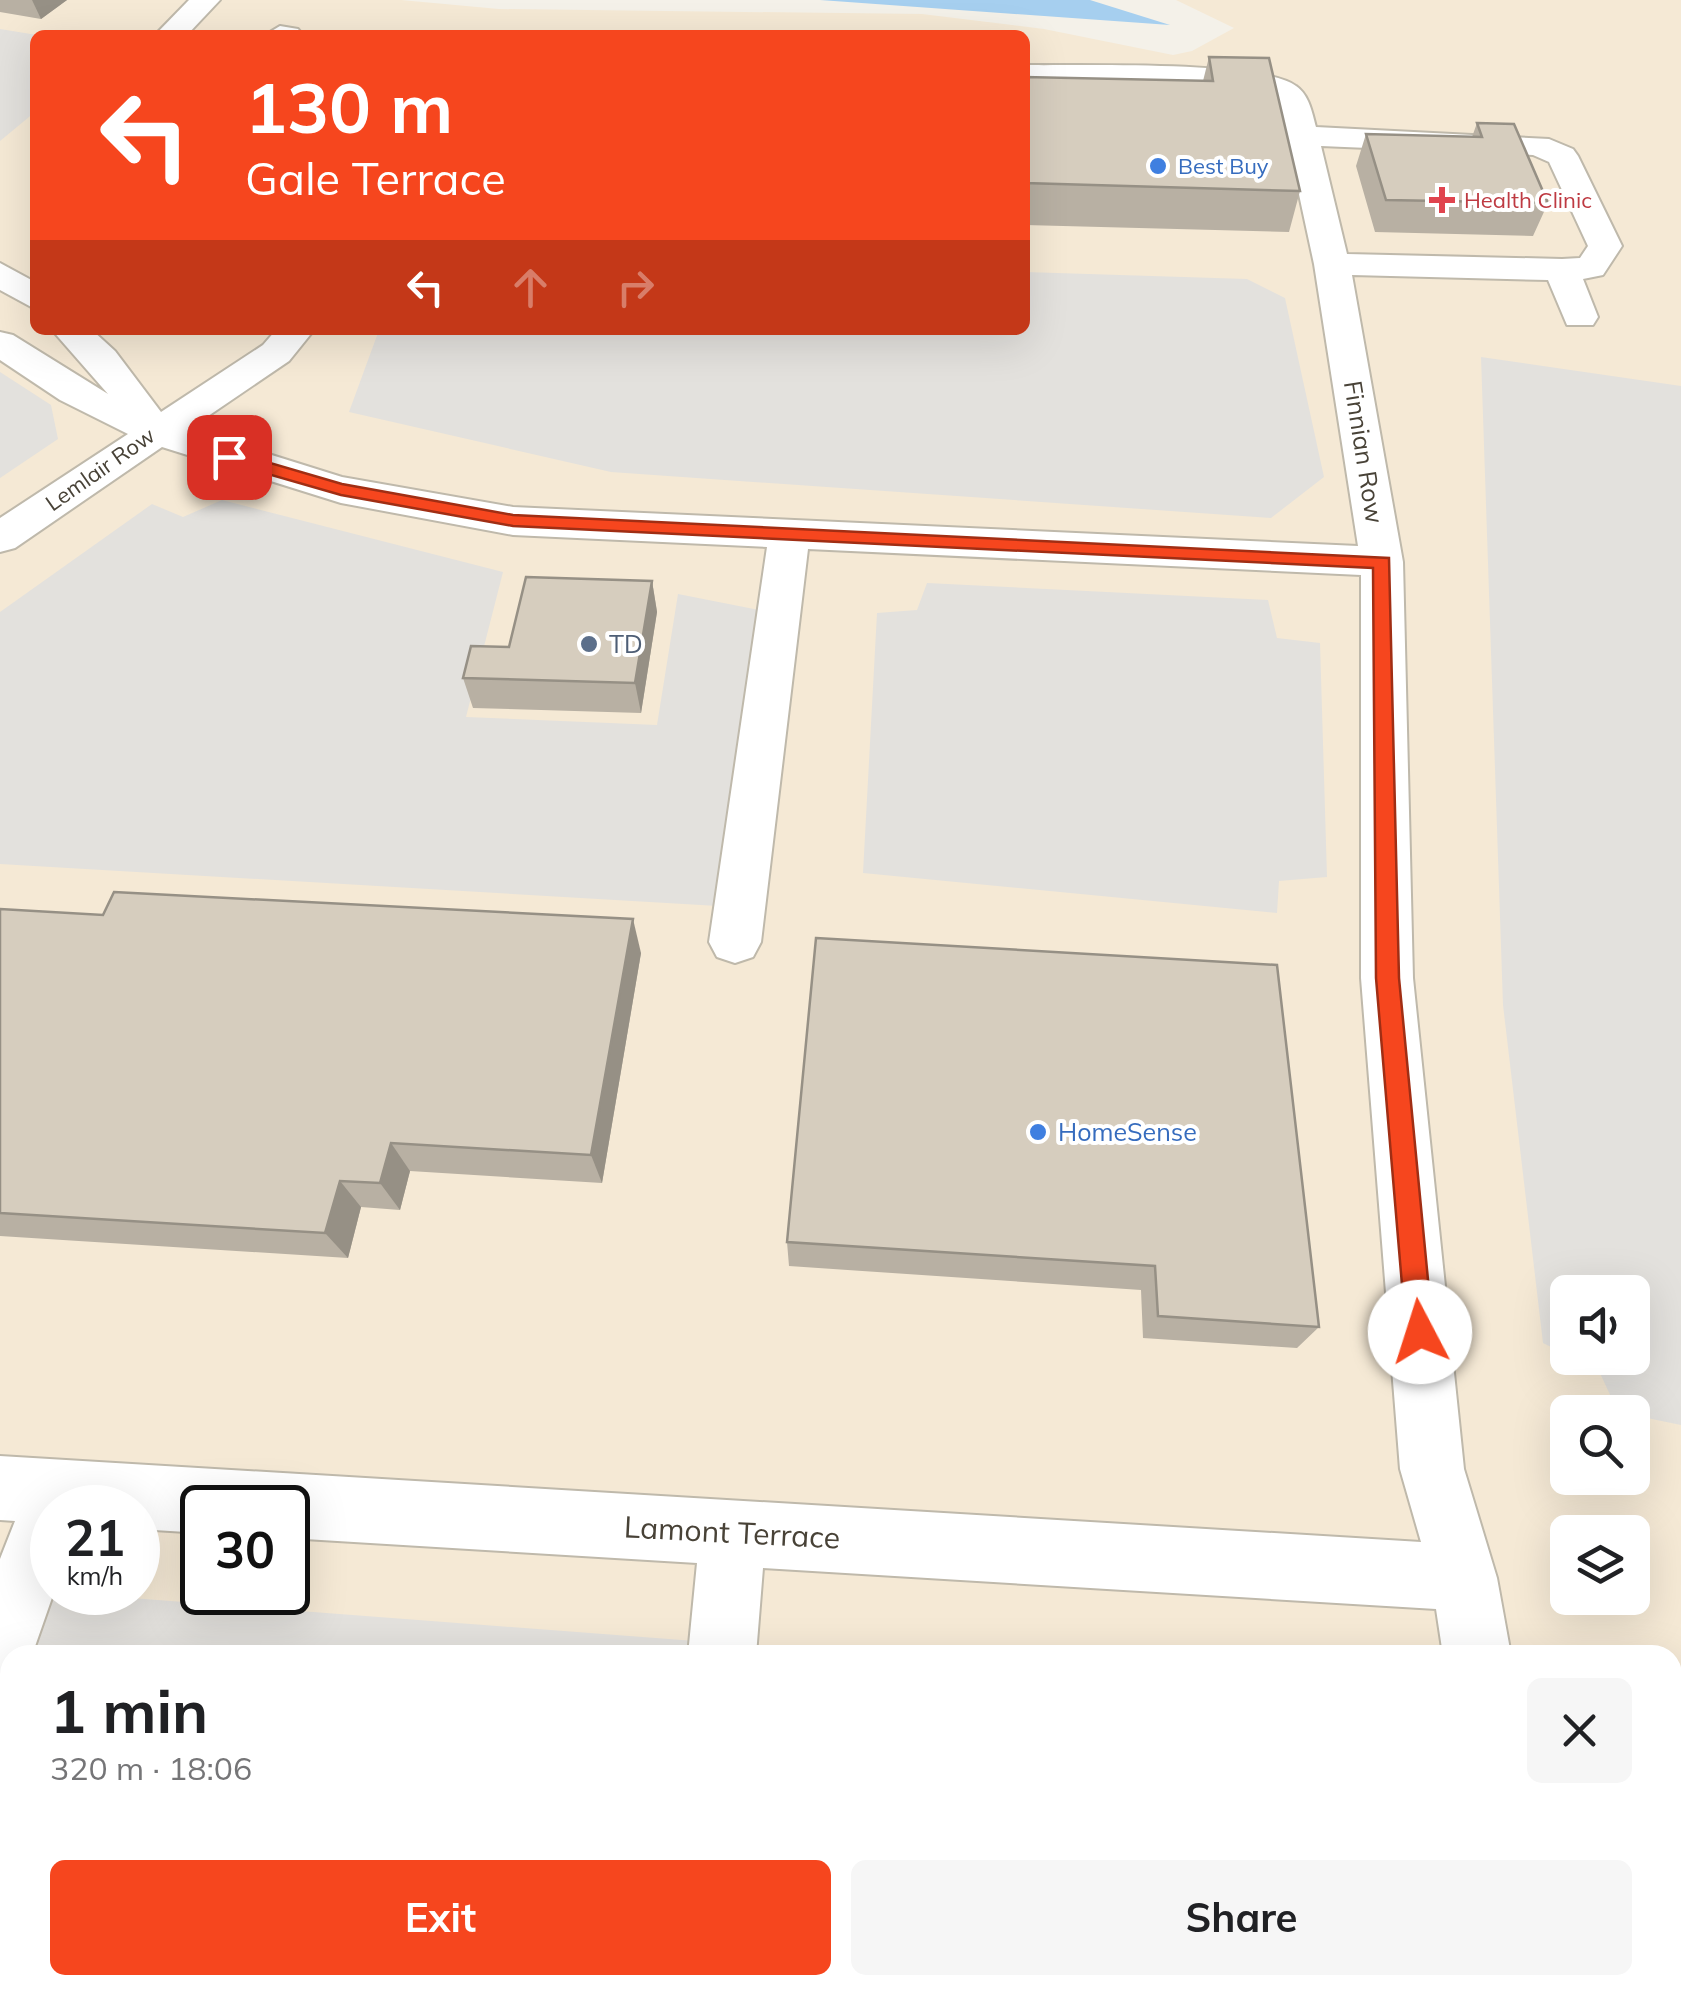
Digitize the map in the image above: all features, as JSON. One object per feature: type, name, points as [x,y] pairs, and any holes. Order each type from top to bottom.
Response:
[{"type":"street","points":[[175,30],[206,0]]},
{"type":"street","points":[[1030,74],[1259,82],[1285,92],[1299,121],[1538,146],[1562,156],[1605,246],[1591,268],[1562,270],[1332,264]]},
{"type":"street","name":"Finnian Row","points":[[1299,121],[1332,264],[1382,562],[1387,978],[1432,1469],[1464,1578],[1475,1645]]},
{"type":"street","points":[[1562,270],[1580,317]]},
{"type":"street","points":[[0,274],[30,295]]},
{"type":"street","points":[[76,335],[102,358],[155,430]]},
{"type":"street","name":"Lemlair Row","points":[[0,538],[155,430],[276,353],[292,335]]},
{"type":"street","points":[[0,342],[73,392],[155,430],[247,464],[341,490],[513,520],[1382,562]]},
{"type":"street","points":[[736,942],[789,535]]},
{"type":"street","points":[[1,1645],[29,1490]]},
{"type":"street","name":"Lamont Terrace","points":[[29,1490],[1464,1578]]},
{"type":"street","points":[[723,1645],[734,1533]]},
{"type":"shaded area","points":[[0,0],[401,0],[499,9],[922,14],[1044,29],[1173,55],[1192,51],[1234,28],[1176,0],[1681,0],[1681,1645],[0,1645]]},
{"type":"shaded area","points":[[0,29],[30,34],[30,116],[0,141]]},
{"type":"shaded area","points":[[1030,272],[1247,279],[1285,298],[1324,477],[1271,518],[611,472],[349,412],[377,335],[1030,335]]},
{"type":"shaded area","points":[[1481,357],[1681,386],[1681,1425],[1650,1419],[1650,1395],[1610,1395],[1601,1375],[1650,1375],[1650,1275],[1550,1275],[1550,1346],[1543,1343],[1503,1005]]},
{"type":"shaded area","points":[[0,372],[51,405],[58,439],[0,478]]},
{"type":"shaded area","points":[[222,500],[503,572],[466,717],[657,725],[678,594],[759,610],[718,906],[0,864],[0,612],[152,504],[183,517]]},
{"type":"shaded area","points":[[927,583],[1268,600],[1277,638],[1320,643],[1327,877],[1279,881],[1277,913],[863,873],[877,613],[917,610]]},
{"type":"shaded area","points":[[0,1588],[30,1590],[30,1615],[160,1615],[160,1600],[180,1602],[180,1615],[310,1615],[310,1612],[746,1645],[0,1645]]},
{"type":"water","points":[[820,0],[1090,0],[1170,25]]},
{"type":"building","points":[[1209,57],[1269,58],[1300,191],[1030,183],[1030,77],[1213,81]]},
{"type":"building","points":[[1477,123],[1514,124],[1548,203],[1386,200],[1366,134],[1482,137]]},
{"type":"building","points":[[526,577],[652,581],[635,683],[463,678],[471,646],[509,647]]},
{"type":"building","points":[[114,892],[633,919],[591,1155],[391,1143],[380,1183],[340,1181],[325,1233],[0,1213],[0,909],[103,915]]},
{"type":"building","name":"HomeSense","points":[[816,938],[1277,965],[1319,1327],[1158,1316],[1155,1266],[787,1242]]},
{"type":"place","name":"Best Buy","points":[[1158,166]]},
{"type":"place","name":"Health Clinic","points":[[1442,200]]},
{"type":"place","name":"TD","points":[[589,644]]},
{"type":"place","name":"HomeSense","points":[[1038,1132]]},
{"type":"route","points":[[229,457],[341,490],[513,520],[1170,555],[1382,562],[1387,978],[1420,1332]]}]
